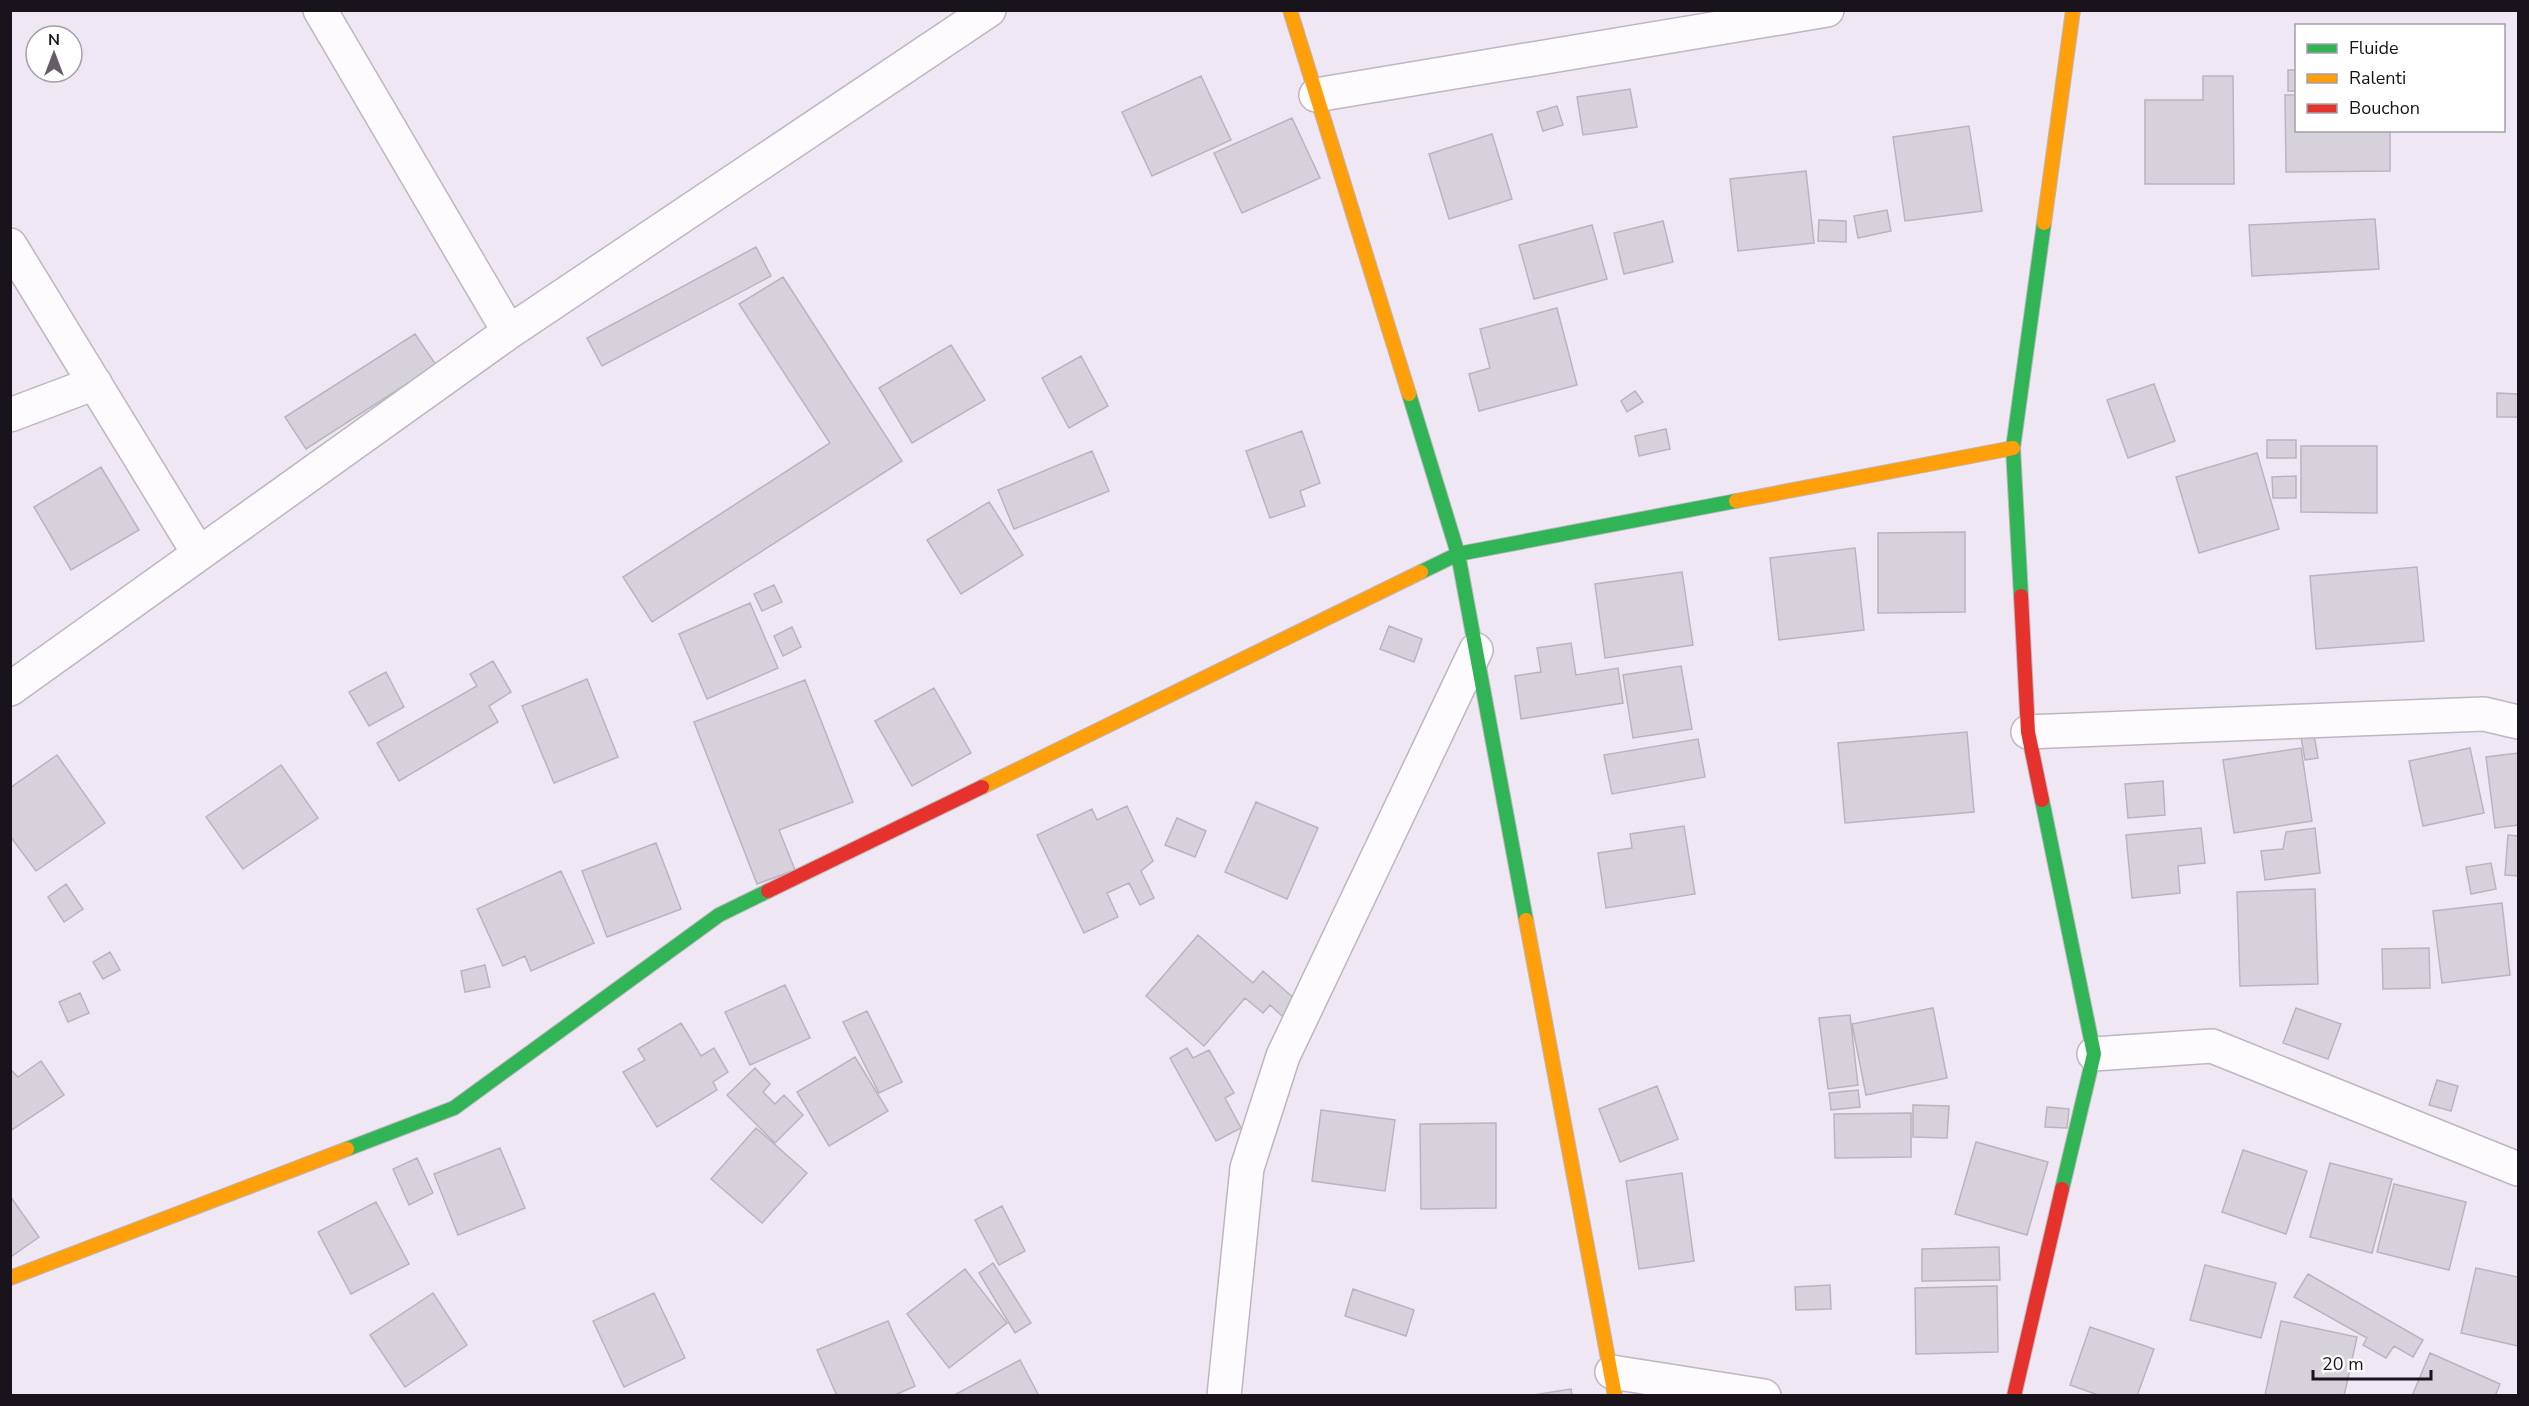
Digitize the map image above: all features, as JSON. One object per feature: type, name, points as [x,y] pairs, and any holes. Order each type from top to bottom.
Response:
[{"type":"street","points":[[320,10],[509,332]]},
{"type":"street","points":[[10,689],[509,332],[989,10]]},
{"type":"street","points":[[1290,10],[1458,554],[1614,1384],[1764,1395]]},
{"type":"street","points":[[1316,95],[1827,10]]},
{"type":"street","points":[[2014,1395],[2094,1054],[2028,732],[2013,448],[2073,10]]},
{"type":"street","points":[[10,245],[199,554]]},
{"type":"street","points":[[10,415],[95,383]]},
{"type":"street","points":[[10,1278],[454,1108],[719,915],[1458,554],[2013,448]]},
{"type":"street","points":[[1224,1395],[1247,1168],[1283,1056],[1476,650]]},
{"type":"street","points":[[2028,732],[2484,714],[2518,722]]},
{"type":"street","points":[[2094,1054],[2212,1046],[2518,1169]]},
{"type":"building","points":[[2288,70],[2295,70],[2295,91],[2288,91]]},
{"type":"building","points":[[1201,76],[1231,140],[1152,176],[1122,112]]},
{"type":"building","points":[[2203,76],[2233,76],[2234,184],[2145,184],[2145,100],[2203,100]]},
{"type":"building","points":[[1630,89],[1637,127],[1583,135],[1577,97]]},
{"type":"building","points":[[2285,95],[2295,95],[2295,132],[2390,132],[2390,171],[2286,172]]},
{"type":"building","points":[[1557,106],[1563,125],[1543,131],[1537,112]]},
{"type":"building","points":[[1292,118],[1320,178],[1242,213],[1214,153]]},
{"type":"building","points":[[1969,126],[1982,211],[1905,221],[1893,137]]},
{"type":"building","points":[[1492,134],[1512,199],[1449,219],[1429,154]]},
{"type":"building","points":[[1806,171],[1814,243],[1738,251],[1730,179]]},
{"type":"building","points":[[1887,210],[1891,231],[1858,238],[1854,216]]},
{"type":"building","points":[[2375,219],[2379,269],[2252,276],[2249,225]]},
{"type":"building","points":[[1819,220],[1846,221],[1846,242],[1818,241]]},
{"type":"building","points":[[1663,221],[1673,262],[1624,274],[1614,233]]},
{"type":"building","points":[[1592,225],[1607,279],[1534,299],[1519,245]]},
{"type":"building","points":[[756,247],[771,276],[602,366],[587,338]]},
{"type":"building","points":[[783,277],[902,461],[652,622],[623,577],[830,443],[739,304]]},
{"type":"building","points":[[1557,308],[1577,385],[1479,411],[1469,374],[1490,368],[1480,329]]},
{"type":"building","points":[[415,334],[436,365],[306,449],[285,417]]},
{"type":"building","points":[[951,345],[985,400],[912,443],[879,388]]},
{"type":"building","points":[[1081,356],[1108,406],[1069,428],[1042,378]]},
{"type":"building","points":[[2154,384],[2175,441],[2128,458],[2107,400]]},
{"type":"building","points":[[1635,391],[1643,402],[1627,412],[1621,401]]},
{"type":"building","points":[[2497,393],[2518,394],[2518,417],[2497,417]]},
{"type":"building","points":[[1666,429],[1670,449],[1639,456],[1635,436]]},
{"type":"building","points":[[1302,431],[1320,483],[1300,491],[1305,506],[1270,518],[1246,451]]},
{"type":"building","points":[[2267,440],[2296,440],[2296,458],[2267,458]]},
{"type":"building","points":[[2301,446],[2377,446],[2377,513],[2301,512]]},
{"type":"building","points":[[1092,451],[1109,491],[1014,529],[998,490]]},
{"type":"building","points":[[2257,453],[2279,529],[2199,553],[2176,477]]},
{"type":"building","points":[[101,467],[139,530],[71,570],[34,507]]},
{"type":"building","points":[[2296,476],[2296,498],[2273,498],[2272,477]]},
{"type":"building","points":[[989,502],[1023,555],[961,594],[927,540]]},
{"type":"building","points":[[1965,532],[1965,612],[1878,613],[1878,533]]},
{"type":"building","points":[[1855,548],[1864,630],[1779,640],[1770,558]]},
{"type":"building","points":[[2417,567],[2424,641],[2316,649],[2310,576]]},
{"type":"building","points":[[1682,572],[1693,645],[1605,658],[1595,584]]},
{"type":"building","points":[[774,585],[782,602],[762,611],[754,594]]},
{"type":"building","points":[[750,603],[778,668],[707,699],[679,634]]},
{"type":"building","points":[[1389,626],[1422,639],[1414,662],[1380,649]]},
{"type":"building","points":[[792,627],[801,647],[783,656],[774,636]]},
{"type":"building","points":[[1571,643],[1576,675],[1618,668],[1623,703],[1521,719],[1515,676],[1541,672],[1537,648]]},
{"type":"building","points":[[493,661],[511,692],[489,706],[498,722],[399,781],[377,743],[477,686],[470,674]]},
{"type":"building","points":[[1681,666],[1692,729],[1633,738],[1623,675]]},
{"type":"building","points":[[386,672],[404,707],[369,726],[349,692]]},
{"type":"building","points":[[587,679],[618,757],[554,783],[522,706]]},
{"type":"building","points":[[805,680],[853,802],[779,830],[795,870],[757,884],[694,722]]},
{"type":"building","points":[[934,688],[971,753],[912,786],[875,721]]},
{"type":"building","points":[[1967,732],[1974,812],[1845,823],[1838,743]]},
{"type":"building","points":[[2314,735],[2318,758],[2305,760],[2301,737]]},
{"type":"building","points":[[1698,739],[1705,777],[1612,794],[1604,755]]},
{"type":"building","points":[[2301,748],[2312,821],[2234,833],[2223,760]]},
{"type":"building","points":[[2470,748],[2484,813],[2423,826],[2409,761]]},
{"type":"building","points":[[2518,753],[2518,825],[2495,828],[2486,757]]},
{"type":"building","points":[[57,755],[105,823],[36,871],[10,836],[10,788]]},
{"type":"building","points":[[281,765],[318,818],[243,869],[206,817]]},
{"type":"building","points":[[2163,781],[2165,815],[2128,818],[2125,784]]},
{"type":"building","points":[[1256,802],[1318,828],[1287,899],[1225,872]]},
{"type":"building","points":[[1127,806],[1153,861],[1141,871],[1154,898],[1140,905],[1129,883],[1107,893],[1118,917],[1084,933],[1037,835],[1092,809],[1097,820]]},
{"type":"building","points":[[1177,818],[1206,831],[1195,857],[1165,845]]},
{"type":"building","points":[[1684,826],[1695,894],[1606,908],[1598,853],[1632,848],[1630,834]]},
{"type":"building","points":[[2201,828],[2205,863],[2178,866],[2180,893],[2132,898],[2126,835]]},
{"type":"building","points":[[2315,828],[2320,873],[2265,880],[2261,851],[2283,849],[2286,832]]},
{"type":"building","points":[[2508,835],[2518,836],[2518,876],[2505,875]]},
{"type":"building","points":[[656,843],[681,909],[607,937],[582,871]]},
{"type":"building","points":[[2491,863],[2496,889],[2471,894],[2466,867]]},
{"type":"building","points":[[561,871],[594,943],[531,971],[525,956],[503,966],[477,909]]},
{"type":"building","points":[[66,884],[83,909],[64,922],[48,897]]},
{"type":"building","points":[[2315,889],[2318,984],[2240,986],[2237,892]]},
{"type":"building","points":[[2502,903],[2510,975],[2442,983],[2433,911]]},
{"type":"building","points":[[1198,935],[1253,983],[1263,971],[1296,1000],[1282,1016],[1270,1005],[1263,1013],[1245,998],[1204,1046],[1146,996]]},
{"type":"building","points":[[2429,948],[2430,988],[2383,989],[2382,949]]},
{"type":"building","points":[[110,952],[120,970],[103,979],[93,962]]},
{"type":"building","points":[[485,965],[490,987],[465,992],[461,971]]},
{"type":"building","points":[[785,985],[810,1038],[750,1065],[725,1012]]},
{"type":"building","points":[[80,993],[89,1013],[68,1022],[59,1002]]},
{"type":"building","points":[[1933,1008],[1947,1078],[1866,1095],[1852,1024]]},
{"type":"building","points":[[2296,1008],[2341,1024],[2328,1059],[2283,1043]]},
{"type":"building","points":[[867,1011],[902,1082],[879,1093],[843,1022]]},
{"type":"building","points":[[1850,1015],[1858,1085],[1828,1089],[1819,1018]]},
{"type":"building","points":[[681,1023],[701,1056],[714,1048],[728,1072],[713,1082],[717,1090],[657,1127],[623,1072],[645,1060],[638,1049]]},
{"type":"building","points":[[1187,1048],[1193,1058],[1209,1050],[1234,1093],[1225,1098],[1241,1128],[1216,1141],[1170,1058]]},
{"type":"building","points":[[855,1057],[888,1111],[829,1146],[797,1092]]},
{"type":"building","points":[[41,1061],[64,1095],[10,1131],[10,1069],[18,1077]]},
{"type":"building","points":[[755,1068],[770,1084],[763,1092],[775,1104],[784,1095],[803,1115],[775,1143],[727,1095]]},
{"type":"building","points":[[2437,1080],[2458,1086],[2451,1111],[2429,1105]]},
{"type":"building","points":[[1657,1086],[1678,1139],[1620,1162],[1599,1109]]},
{"type":"building","points":[[1858,1090],[1860,1107],[1831,1110],[1829,1093]]},
{"type":"building","points":[[1913,1105],[1949,1106],[1947,1138],[1913,1137]]},
{"type":"building","points":[[2047,1107],[2069,1109],[2067,1128],[2045,1127]]},
{"type":"building","points":[[1321,1110],[1395,1120],[1385,1191],[1312,1181]]},
{"type":"building","points":[[1911,1113],[1911,1157],[1835,1158],[1834,1114]]},
{"type":"building","points":[[1496,1123],[1496,1208],[1421,1209],[1420,1124]]},
{"type":"building","points":[[756,1128],[807,1173],[762,1223],[711,1179]]},
{"type":"building","points":[[1976,1142],[2048,1162],[2027,1235],[1955,1214]]},
{"type":"building","points":[[500,1148],[525,1208],[458,1235],[434,1174]]},
{"type":"building","points":[[2243,1150],[2307,1171],[2286,1234],[2222,1212]]},
{"type":"building","points":[[417,1158],[433,1193],[409,1205],[393,1169]]},
{"type":"building","points":[[2330,1163],[2392,1179],[2372,1253],[2310,1237]]},
{"type":"building","points":[[1682,1173],[1694,1261],[1639,1269],[1626,1181]]},
{"type":"building","points":[[2394,1184],[2466,1202],[2449,1270],[2377,1252]]},
{"type":"building","points":[[10,1196],[39,1237],[12,1256],[10,1254]]},
{"type":"building","points":[[376,1202],[409,1264],[351,1294],[318,1232]]},
{"type":"building","points":[[1002,1206],[1025,1251],[999,1265],[975,1220]]},
{"type":"building","points":[[1999,1247],[2000,1280],[1922,1281],[1922,1249]]},
{"type":"building","points":[[993,1263],[1031,1323],[1015,1333],[979,1273]]},
{"type":"building","points":[[2205,1265],[2276,1283],[2261,1338],[2190,1320]]},
{"type":"building","points":[[2476,1268],[2518,1277],[2518,1346],[2461,1333]]},
{"type":"building","points":[[965,1269],[1007,1323],[949,1368],[907,1314]]},
{"type":"building","points":[[2308,1274],[2423,1340],[2413,1357],[2394,1346],[2386,1358],[2363,1345],[2367,1338],[2294,1297]]},
{"type":"building","points":[[1830,1285],[1831,1309],[1796,1310],[1795,1287]]},
{"type":"building","points":[[1997,1286],[1998,1352],[1916,1354],[1915,1288]]},
{"type":"building","points":[[1353,1289],[1414,1310],[1406,1336],[1345,1316]]},
{"type":"building","points":[[433,1293],[467,1345],[405,1387],[370,1335]]},
{"type":"building","points":[[654,1293],[685,1358],[624,1387],[593,1321]]},
{"type":"building","points":[[888,1321],[915,1386],[893,1396],[837,1396],[817,1350]]},
{"type":"building","points":[[2281,1321],[2357,1337],[2344,1396],[2265,1395]]},
{"type":"building","points":[[2090,1327],[2154,1349],[2137,1396],[2101,1396],[2070,1385]]},
{"type":"building","points":[[2430,1353],[2500,1384],[2495,1396],[2412,1396]]},
{"type":"building","points":[[1020,1360],[1039,1396],[957,1396],[956,1394]]},
{"type":"building","points":[[1571,1389],[1572,1396],[1527,1396]]},
{"type":"traffic: fast","points":[[2021,596],[2013,448],[2044,223]]},
{"type":"traffic: fast","points":[[1409,394],[1458,554],[1526,920]]},
{"type":"traffic: fast","points":[[1421,572],[1458,554],[1736,501]]},
{"type":"traffic: fast","points":[[2042,800],[2094,1054],[2062,1189]]},
{"type":"traffic: fast","points":[[347,1149],[454,1108],[719,915],[768,891]]},
{"type":"traffic: slow","points":[[1290,10],[1409,394]]},
{"type":"traffic: slow","points":[[2044,223],[2073,10]]},
{"type":"traffic: slow","points":[[1736,501],[2013,448]]},
{"type":"traffic: slow","points":[[982,787],[1421,572]]},
{"type":"traffic: slow","points":[[1526,920],[1615,1396]]},
{"type":"traffic: slow","points":[[10,1278],[347,1149]]},
{"type":"traffic: jam","points":[[2021,596],[2028,732],[2042,800]]},
{"type":"traffic: jam","points":[[768,891],[982,787]]},
{"type":"traffic: jam","points":[[2014,1396],[2062,1189]]}]
